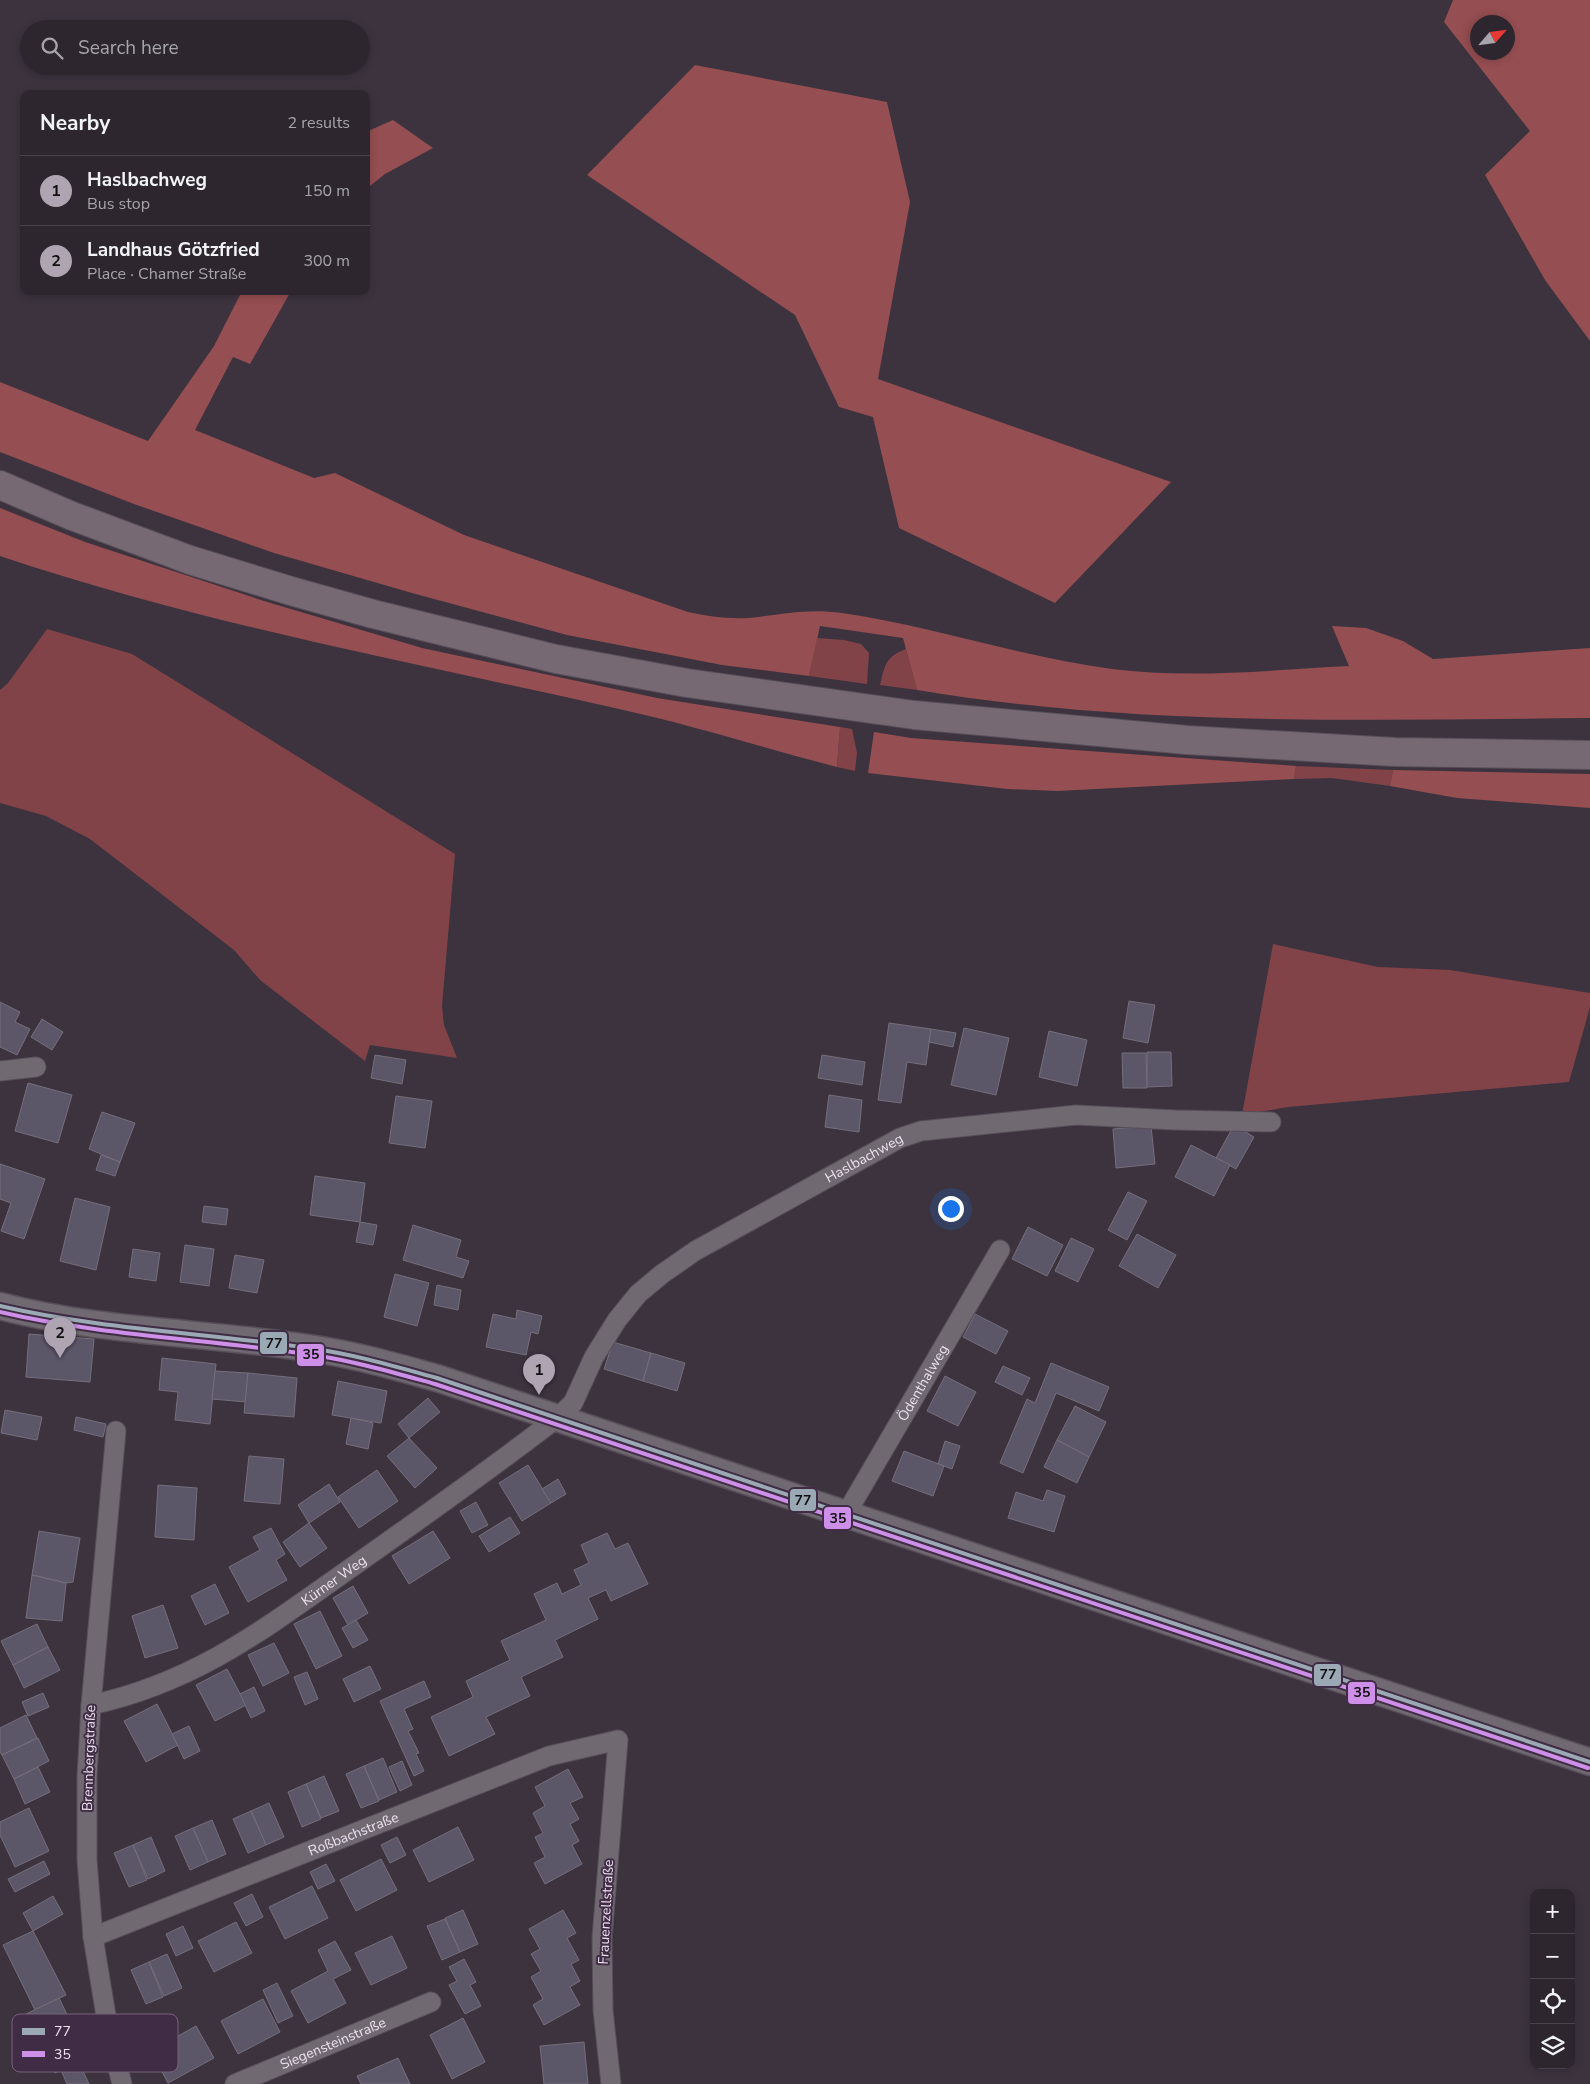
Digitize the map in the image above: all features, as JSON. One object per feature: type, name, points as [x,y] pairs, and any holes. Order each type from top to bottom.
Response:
[{"type":"highway","points":[[0,485],[72,516],[190,560],[291,591],[373,614],[556,659],[687,683],[914,715],[1197,741],[1395,752],[1590,755]]},
{"type":"street","points":[[0,1071],[36,1067]]},
{"type":"street","name":"Haslbachweg","points":[[557,1418],[573,1403],[594,1357],[617,1320],[638,1294],[662,1274],[696,1251],[900,1138],[921,1131],[1076,1115],[1270,1122]]},
{"type":"street","name":"Ödenthalweg","points":[[846,1514],[1000,1250]]},
{"type":"street","points":[[0,1306],[36,1315],[96,1324],[316,1349],[437,1378],[1590,1762]]},
{"type":"street","name":"Kürner Weg","points":[[91,1705],[120,1699],[155,1687],[214,1660],[247,1641],[382,1546],[557,1418]]},
{"type":"street","name":"Brennbergstraße","points":[[106,2014],[93,1937],[87,1860],[87,1777],[91,1705],[116,1431]]},
{"type":"street","name":"Roßbachstraße","points":[[93,1937],[548,1756],[618,1740]]},
{"type":"street","name":"Frauenzellstraße","points":[[611,2084],[603,2010],[602,1938],[618,1740]]},
{"type":"street","name":"Siegensteinstraße","points":[[235,2084],[431,2002]]},
{"type":"shaded area","points":[[1453,0],[1590,0],[1590,341],[1545,280],[1485,175],[1530,131],[1474,60],[1515,60],[1515,15],[1470,15],[1470,55],[1444,22]]},
{"type":"shaded area","points":[[695,65],[887,102],[910,202],[878,379],[1171,482],[1055,603],[899,528],[873,417],[839,407],[795,315],[587,175]]},
{"type":"shaded area","points":[[393,120],[433,148],[385,174],[370,186],[370,130]]},
{"type":"shaded area","points":[[240,295],[289,295],[250,364],[233,357],[195,430],[314,478],[335,473],[464,535],[688,612],[717,617],[740,618],[805,612],[842,613],[910,626],[1078,664],[1141,672],[1201,674],[1349,666],[1332,626],[1366,628],[1403,641],[1433,659],[1590,648],[1590,718],[1252,719],[1168,716],[1000,702],[917,690],[903,638],[820,626],[809,676],[722,665],[567,635],[274,553],[134,504],[0,452],[0,382],[148,441],[214,346]]},
{"type":"shaded area","points":[[0,508],[85,542],[264,601],[422,648],[657,698],[840,727],[837,767],[646,715],[230,622],[76,580],[0,556]]},
{"type":"shaded area","points":[[47,629],[132,654],[455,854],[442,1006],[444,1025],[457,1058],[370,1045],[365,1061],[260,980],[234,950],[90,839],[46,816],[0,803],[0,690],[8,683]]},
{"type":"shaded area","points":[[817,638],[844,640],[861,644],[869,653],[867,684],[809,676]]},
{"type":"shaded area","points":[[906,649],[917,690],[880,685],[887,662],[894,655]]},
{"type":"shaded area","points":[[840,727],[852,729],[857,753],[855,771],[837,767]]},
{"type":"shaded area","points":[[874,732],[911,738],[1296,766],[1294,779],[1057,791],[1007,789],[868,773]]},
{"type":"shaded area","points":[[1296,766],[1393,770],[1390,786],[1332,778],[1294,779]]},
{"type":"shaded area","points":[[1393,770],[1590,774],[1590,808],[1457,798],[1390,786]]},
{"type":"shaded area","points":[[1273,944],[1378,967],[1450,970],[1590,993],[1590,1007],[1569,1082],[1288,1107],[1242,1115]]},
{"type":"building","points":[[1129,1001],[1155,1005],[1148,1043],[1123,1038]]},
{"type":"building","points":[[0,1002],[20,1012],[15,1022],[30,1029],[17,1055],[0,1047]]},
{"type":"building","points":[[42,1019],[63,1032],[52,1050],[31,1037]]},
{"type":"building","points":[[889,1023],[931,1029],[926,1065],[907,1062],[901,1103],[878,1100]]},
{"type":"building","points":[[964,1028],[1009,1038],[996,1095],[951,1085]]},
{"type":"building","points":[[931,1029],[956,1033],[953,1047],[929,1042]]},
{"type":"building","points":[[1049,1031],[1087,1040],[1077,1086],[1039,1077]]},
{"type":"building","points":[[1147,1052],[1171,1052],[1172,1086],[1147,1087]]},
{"type":"building","points":[[1122,1053],[1146,1053],[1147,1088],[1123,1088]]},
{"type":"building","points":[[375,1055],[406,1060],[402,1084],[371,1078]]},
{"type":"building","points":[[822,1055],[865,1062],[862,1085],[818,1078]]},
{"type":"building","points":[[28,1083],[72,1095],[58,1143],[15,1131]]},
{"type":"building","points":[[829,1095],[862,1100],[859,1132],[825,1127]]},
{"type":"building","points":[[396,1096],[432,1101],[425,1148],[389,1143]]},
{"type":"building","points":[[102,1112],[135,1123],[120,1162],[89,1149]]},
{"type":"building","points":[[1234,1125],[1254,1137],[1236,1169],[1216,1158]]},
{"type":"building","points":[[1151,1126],[1155,1164],[1116,1168],[1113,1129]]},
{"type":"building","points":[[1191,1145],[1230,1165],[1214,1196],[1175,1177]]},
{"type":"building","points":[[101,1155],[120,1162],[115,1176],[96,1170]]},
{"type":"building","points":[[0,1164],[45,1179],[24,1239],[1,1231],[11,1203],[0,1199]]},
{"type":"building","points":[[315,1176],[365,1183],[360,1222],[310,1215]]},
{"type":"building","points":[[1128,1192],[1147,1201],[1127,1240],[1108,1230]]},
{"type":"building","points":[[75,1198],[110,1207],[96,1270],[60,1261]]},
{"type":"building","points":[[204,1206],[228,1209],[226,1225],[202,1222]]},
{"type":"building","points":[[360,1222],[377,1225],[373,1245],[356,1242]]},
{"type":"building","points":[[413,1225],[461,1240],[456,1257],[469,1261],[463,1278],[403,1260]]},
{"type":"building","points":[[1028,1227],[1063,1245],[1047,1276],[1012,1259]]},
{"type":"building","points":[[1137,1234],[1176,1255],[1158,1288],[1119,1266]]},
{"type":"building","points":[[1071,1238],[1094,1249],[1078,1282],[1055,1271]]},
{"type":"building","points":[[185,1245],[214,1249],[209,1286],[180,1282]]},
{"type":"building","points":[[133,1249],[160,1253],[156,1281],[129,1277]]},
{"type":"building","points":[[235,1255],[264,1260],[257,1293],[229,1288]]},
{"type":"building","points":[[395,1274],[429,1283],[417,1326],[384,1317]]},
{"type":"building","points":[[437,1285],[461,1290],[458,1310],[434,1305]]},
{"type":"building","points":[[517,1310],[542,1316],[538,1334],[531,1332],[526,1355],[486,1347],[493,1314],[516,1319]]},
{"type":"building","points":[[975,1314],[1008,1331],[996,1354],[963,1337]]},
{"type":"building","points":[[29,1334],[94,1339],[90,1382],[26,1377]]},
{"type":"building","points":[[613,1342],[651,1353],[643,1381],[604,1369]]},
{"type":"building","points":[[651,1353],[685,1363],[677,1391],[643,1381]]},
{"type":"building","points":[[162,1358],[216,1364],[210,1424],[175,1420],[178,1392],[159,1390]]},
{"type":"building","points":[[1051,1363],[1109,1387],[1099,1411],[1056,1393],[1023,1473],[1000,1463],[1027,1399],[1035,1403]]},
{"type":"building","points":[[1003,1366],[1030,1378],[1022,1395],[995,1382]]},
{"type":"building","points":[[215,1371],[248,1373],[246,1402],[212,1399]]},
{"type":"building","points":[[248,1373],[297,1378],[294,1417],[244,1413]]},
{"type":"building","points":[[945,1376],[976,1392],[958,1426],[927,1411]]},
{"type":"building","points":[[338,1381],[387,1391],[381,1423],[332,1415]]},
{"type":"building","points":[[428,1398],[440,1412],[409,1438],[398,1424]]},
{"type":"building","points":[[1075,1406],[1106,1422],[1089,1457],[1057,1440]]},
{"type":"building","points":[[5,1410],[42,1417],[37,1440],[1,1433]]},
{"type":"building","points":[[76,1417],[106,1424],[103,1437],[74,1430]]},
{"type":"building","points":[[351,1418],[373,1423],[368,1449],[346,1444]]},
{"type":"building","points":[[409,1438],[437,1468],[415,1488],[387,1456]]},
{"type":"building","points":[[1057,1440],[1089,1457],[1077,1483],[1044,1467]]},
{"type":"building","points":[[945,1441],[960,1446],[952,1469],[938,1464]]},
{"type":"building","points":[[904,1451],[944,1466],[933,1496],[892,1481]]},
{"type":"building","points":[[249,1456],[284,1459],[280,1504],[244,1501]]},
{"type":"building","points":[[528,1465],[551,1503],[522,1521],[499,1483]]},
{"type":"building","points":[[377,1470],[398,1501],[359,1528],[338,1497]]},
{"type":"building","points":[[558,1479],[566,1494],[551,1503],[542,1489]]},
{"type":"building","points":[[329,1484],[340,1502],[309,1523],[298,1505]]},
{"type":"building","points":[[158,1485],[197,1488],[194,1540],[155,1537]]},
{"type":"building","points":[[1047,1490],[1065,1496],[1054,1532],[1008,1518],[1016,1492],[1043,1501]]},
{"type":"building","points":[[476,1502],[488,1525],[472,1533],[460,1511]]},
{"type":"building","points":[[510,1517],[520,1533],[489,1552],[479,1536]]},
{"type":"building","points":[[309,1523],[327,1548],[300,1567],[283,1542]]},
{"type":"building","points":[[271,1528],[285,1554],[276,1560],[287,1580],[248,1602],[229,1567],[260,1550],[253,1537]]},
{"type":"building","points":[[39,1531],[80,1538],[73,1582],[66,1583],[32,1575]]},
{"type":"building","points":[[433,1531],[450,1558],[409,1584],[392,1556]]},
{"type":"building","points":[[607,1533],[615,1549],[628,1543],[648,1584],[611,1601],[606,1590],[588,1598],[598,1619],[555,1640],[563,1657],[521,1677],[530,1696],[486,1717],[495,1734],[449,1756],[431,1717],[473,1697],[466,1681],[510,1660],[501,1641],[546,1620],[534,1594],[557,1583],[562,1594],[581,1585],[574,1570],[589,1563],[581,1545]]},
{"type":"building","points":[[32,1575],[66,1583],[62,1621],[26,1618]]},
{"type":"building","points":[[215,1584],[229,1613],[205,1625],[191,1596]]},
{"type":"building","points":[[353,1586],[368,1613],[348,1625],[333,1598]]},
{"type":"building","points":[[163,1605],[178,1648],[145,1658],[132,1616]]},
{"type":"building","points":[[320,1611],[342,1656],[316,1669],[294,1624]]},
{"type":"building","points":[[356,1620],[368,1640],[353,1648],[342,1628]]},
{"type":"building","points":[[37,1624],[48,1647],[13,1665],[1,1641]]},
{"type":"building","points":[[274,1643],[289,1673],[263,1686],[248,1655]]},
{"type":"building","points":[[48,1647],[60,1670],[24,1688],[13,1665]]},
{"type":"building","points":[[370,1666],[381,1689],[354,1702],[343,1679]]},
{"type":"building","points":[[227,1669],[246,1705],[215,1721],[196,1685]]},
{"type":"building","points":[[307,1672],[318,1699],[305,1705],[294,1677]]},
{"type":"building","points":[[424,1681],[431,1697],[404,1709],[413,1729],[408,1731],[419,1753],[416,1754],[424,1771],[414,1776],[380,1701]]},
{"type":"building","points":[[254,1687],[265,1711],[251,1718],[240,1694]]},
{"type":"building","points":[[43,1693],[49,1707],[28,1716],[22,1702]]},
{"type":"building","points":[[157,1704],[178,1745],[146,1762],[124,1721]]},
{"type":"building","points":[[26,1715],[37,1738],[2,1755],[0,1752],[0,1728]]},
{"type":"building","points":[[189,1726],[200,1751],[184,1759],[172,1734]]},
{"type":"building","points":[[38,1738],[49,1761],[14,1779],[2,1755]]},
{"type":"building","points":[[383,1758],[397,1792],[379,1800],[364,1766]]},
{"type":"building","points":[[402,1761],[412,1785],[400,1791],[389,1767]]},
{"type":"building","points":[[364,1766],[379,1801],[361,1808],[346,1774]]},
{"type":"building","points":[[38,1767],[50,1792],[25,1804],[14,1779]]},
{"type":"building","points":[[568,1769],[583,1797],[570,1803],[579,1819],[570,1824],[579,1841],[572,1845],[582,1864],[545,1884],[534,1863],[545,1857],[535,1837],[543,1833],[533,1813],[545,1806],[535,1787]]},
{"type":"building","points":[[324,1776],[339,1811],[321,1818],[306,1784]]},
{"type":"building","points":[[306,1784],[321,1819],[302,1827],[288,1792]]},
{"type":"building","points":[[269,1803],[284,1837],[266,1845],[251,1811]]},
{"type":"building","points":[[29,1808],[49,1851],[15,1867],[0,1835],[0,1822]]},
{"type":"building","points":[[251,1811],[266,1845],[248,1853],[233,1819]]},
{"type":"building","points":[[212,1820],[226,1854],[208,1862],[193,1828]]},
{"type":"building","points":[[458,1827],[474,1860],[429,1882],[413,1850]]},
{"type":"building","points":[[193,1828],[208,1862],[190,1870],[175,1836]]},
{"type":"building","points":[[151,1837],[165,1871],[148,1879],[133,1845]]},
{"type":"building","points":[[397,1837],[406,1855],[390,1863],[381,1845]]},
{"type":"building","points":[[133,1845],[147,1880],[129,1887],[114,1853]]},
{"type":"building","points":[[381,1859],[397,1890],[356,1911],[340,1880]]},
{"type":"building","points":[[44,1861],[50,1874],[15,1892],[8,1879]]},
{"type":"building","points":[[326,1864],[335,1881],[318,1889],[310,1872]]},
{"type":"building","points":[[312,1886],[328,1918],[285,1939],[269,1907]]},
{"type":"building","points":[[252,1894],[263,1917],[246,1926],[234,1903]]},
{"type":"building","points":[[53,1896],[63,1914],[33,1931],[23,1913]]},
{"type":"building","points":[[463,1910],[478,1944],[460,1952],[445,1918]]},
{"type":"building","points":[[563,1910],[576,1933],[567,1938],[579,1960],[571,1964],[580,1981],[570,1987],[580,2005],[544,2025],[533,2005],[543,1999],[531,1977],[541,1971],[531,1954],[540,1949],[529,1929]]},
{"type":"building","points":[[445,1919],[460,1952],[442,1960],[427,1926]]},
{"type":"building","points":[[236,1922],[252,1953],[214,1972],[198,1941]]},
{"type":"building","points":[[183,1926],[193,1948],[176,1956],[166,1934]]},
{"type":"building","points":[[33,1931],[66,1995],[35,2010],[3,1945]]},
{"type":"building","points":[[392,1936],[407,1968],[371,1985],[355,1953]]},
{"type":"building","points":[[335,1941],[351,1970],[333,1979],[346,2003],[308,2023],[291,1991],[328,1971],[318,1950]]},
{"type":"building","points":[[167,1954],[182,1988],[164,1996],[149,1962]]},
{"type":"building","points":[[464,1959],[476,1982],[470,1985],[481,2006],[465,2014],[449,1985],[457,1981],[449,1967]]},
{"type":"building","points":[[149,1962],[163,1997],[146,2004],[131,1970]]},
{"type":"building","points":[[277,1983],[293,2016],[278,2023],[263,1990]]},
{"type":"building","points":[[59,1998],[67,2014],[26,2014]]},
{"type":"building","points":[[263,1999],[280,2032],[238,2054],[221,2021]]},
{"type":"building","points":[[463,2018],[485,2062],[452,2079],[430,2035]]},
{"type":"building","points":[[196,2026],[214,2058],[168,2083],[162,2072],[178,2072],[178,2036]]},
{"type":"building","points":[[584,2042],[588,2084],[544,2084],[540,2046]]},
{"type":"building","points":[[398,2058],[410,2084],[361,2084],[357,2076]]},
{"type":"building","points":[[62,2072],[84,2072],[89,2084],[67,2084]]},
{"type":"transit line","name":"77","points":[[0,1306],[78,1321],[331,1352],[437,1378],[1590,1762]]},
{"type":"transit line","name":"35","points":[[0,1312],[78,1327],[328,1358],[435,1384],[1588,1768]]},
{"type":"place","name":"Landhaus Götzfried","points":[[60,1358]]},
{"type":"place","name":"Haslbachweg","points":[[539,1395]]}]
